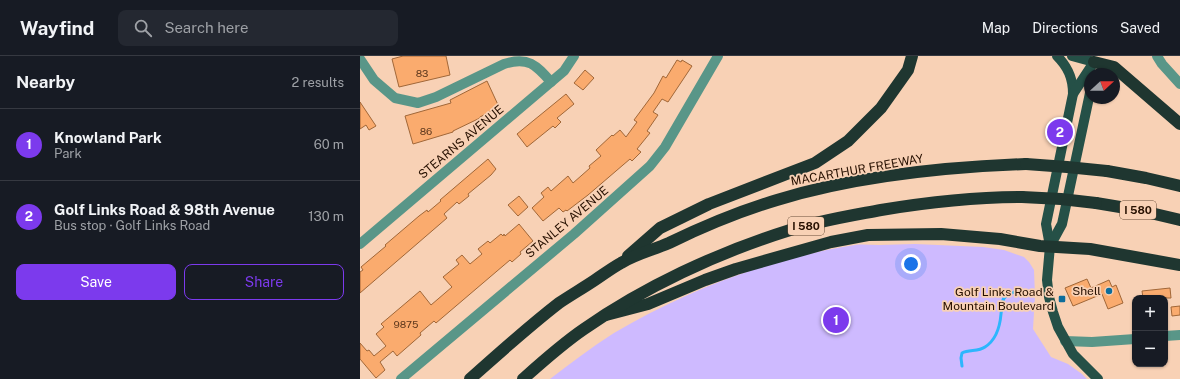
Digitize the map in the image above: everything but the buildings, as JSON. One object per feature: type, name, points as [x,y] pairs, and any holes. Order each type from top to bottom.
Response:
[{"type":"highway","points":[[899,81],[907,56]]},
{"type":"highway","points":[[622,262],[660,228],[709,204],[815,163],[848,141],[881,108],[908,70],[912,56]]},
{"type":"highway","points":[[1094,62],[1114,67],[1180,124]]},
{"type":"highway","name":"MACARTHUR FREEWAY","points":[[470,379],[502,350],[560,303],[622,262],[667,244],[704,226],[778,199],[817,189],[940,169],[1026,164],[1107,171],[1180,186]]},
{"type":"highway","name":"I 580","points":[[523,379],[583,330],[654,287],[753,242],[788,230],[823,221],[907,206],[982,197],[1061,199],[1096,203],[1138,210],[1180,220]]},
{"type":"highway","points":[[606,315],[648,304],[705,280],[744,267],[831,242],[868,235],[941,234],[1000,239],[1036,246],[1090,249],[1180,265]]},
{"type":"main road","points":[[1056,56],[1071,75],[1073,94],[1046,224],[1050,246],[1047,280],[1049,297],[1056,322],[1065,341],[1073,354],[1098,379]]},
{"type":"main road","points":[[1072,56],[1094,62],[1073,94]]},
{"type":"main road","points":[[1050,246],[1062,224],[1088,104]]},
{"type":"street","name":"STEARNS AVENUE","points":[[360,244],[564,71],[574,56]]},
{"type":"street","name":"STANLEY AVENUE","points":[[401,379],[574,234],[650,166],[668,142],[718,56]]},
{"type":"street","points":[[1157,56],[1162,64],[1180,84]]},
{"type":"street","points":[[362,58],[374,80],[395,98],[418,103],[436,97],[504,64],[514,61],[534,64],[551,82]]},
{"type":"street","points":[[1168,336],[1180,335]]},
{"type":"street","points":[[1065,341],[1092,342],[1132,338]]},
{"type":"shaded area","points":[[915,244],[983,247],[1004,250],[1024,257],[1034,270],[1035,296],[1033,329],[1051,357],[1068,364],[1087,379],[550,379],[590,349],[642,317],[730,278],[792,258],[824,251],[858,245]]},
{"type":"waterway","points":[[962,366],[962,353],[982,349],[992,341],[998,328],[1004,298],[1007,295],[1020,290]]},
{"type":"place","name":"Golf Links Road & 98th Avenue","points":[[1060,132]]},
{"type":"place","name":"Shell","points":[[1109,291]]},
{"type":"place","name":"Golf Links Road & Mountain Boulevard","points":[[1062,299]]},
{"type":"place","name":"Knowland Park","points":[[836,320]]}]
